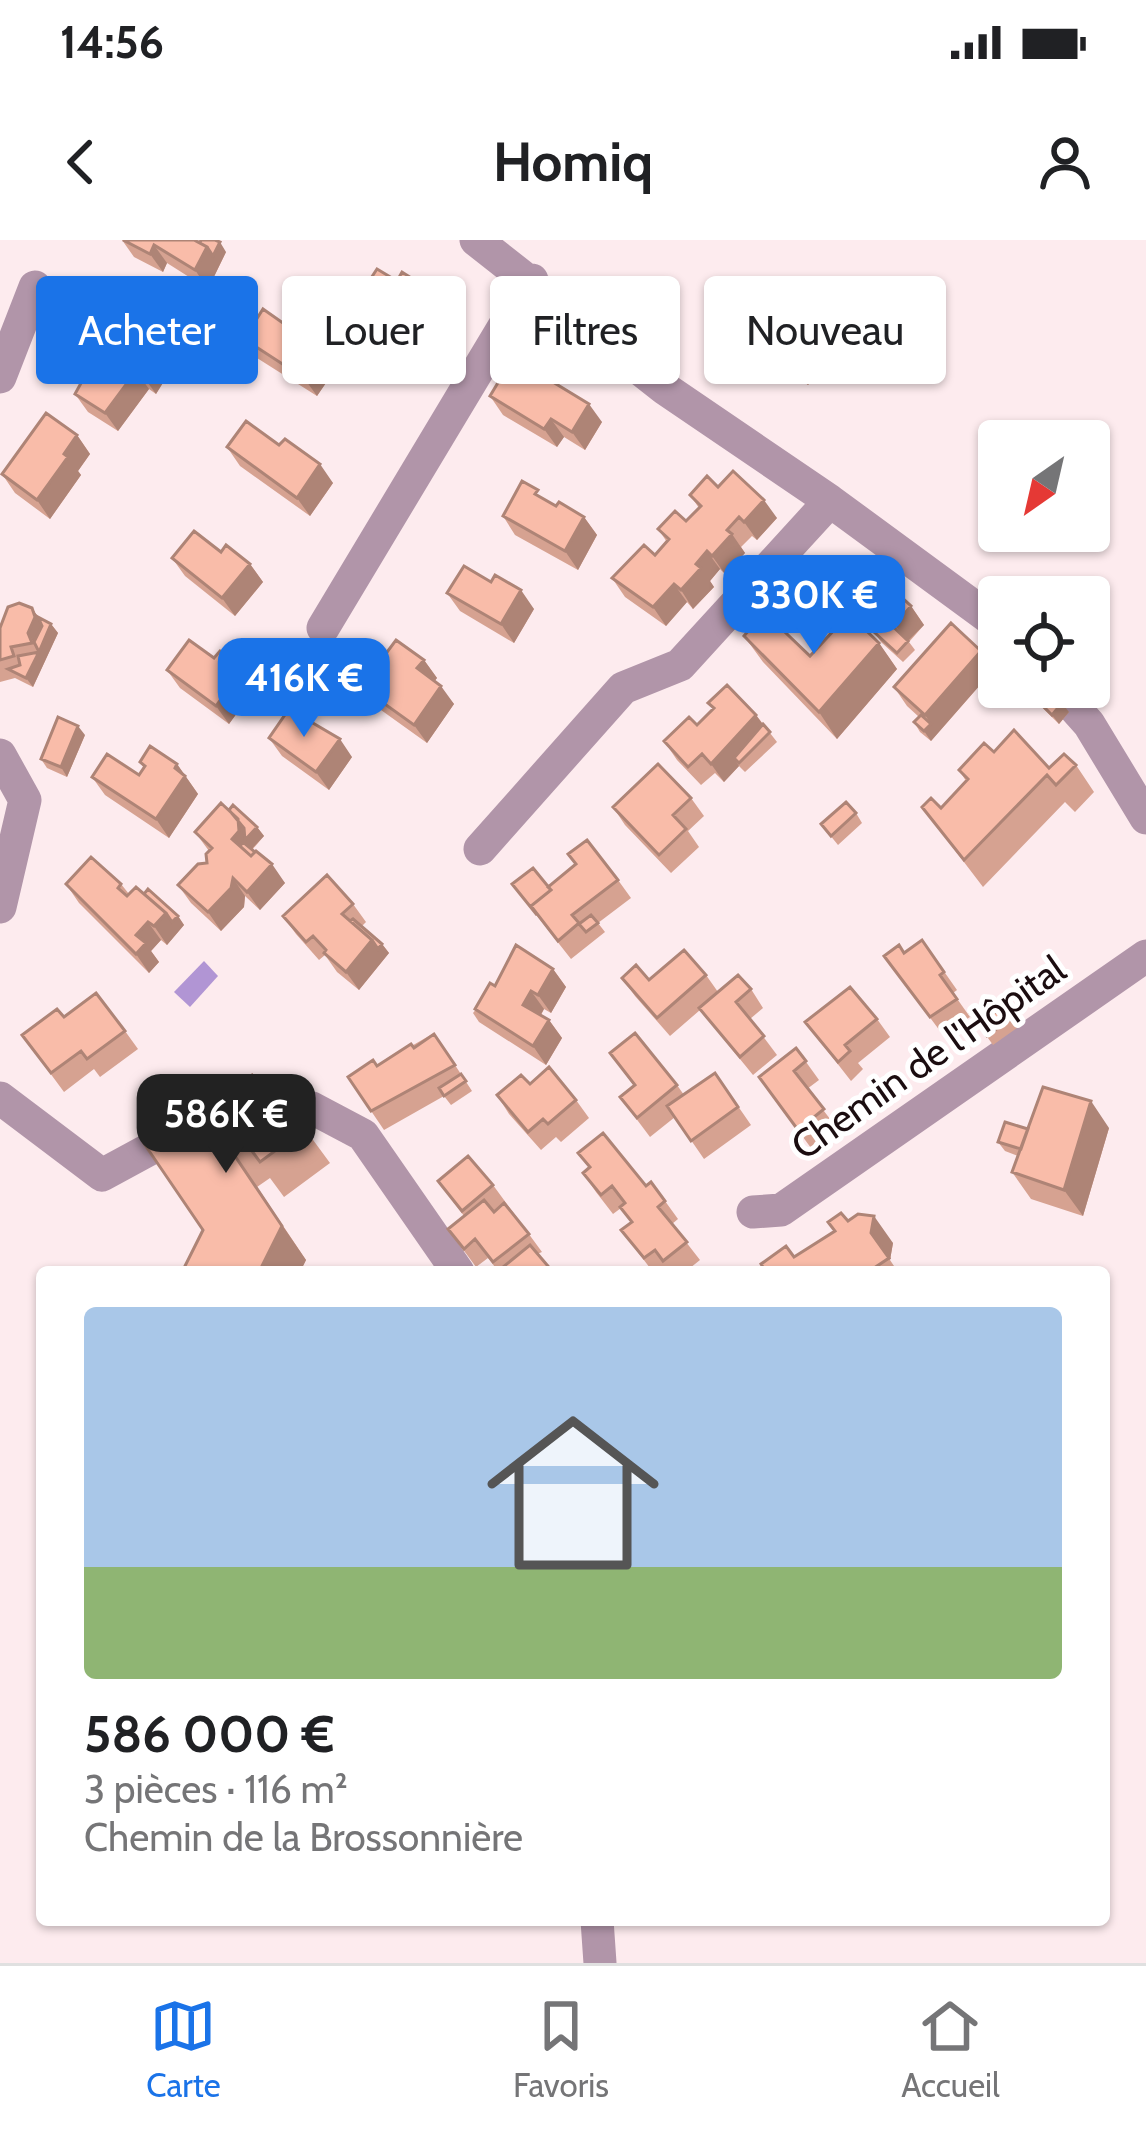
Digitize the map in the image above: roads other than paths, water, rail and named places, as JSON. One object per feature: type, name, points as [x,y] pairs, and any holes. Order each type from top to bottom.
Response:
[{"type":"street","points":[[476,240],[526,276]]},
{"type":"street","points":[[0,376],[34,286]]},
{"type":"street","points":[[323,628],[490,350]]},
{"type":"street","points":[[659,384],[978,610]]},
{"type":"street","points":[[480,849],[623,688],[680,665],[830,501]]},
{"type":"street","points":[[1075,708],[1146,818]]},
{"type":"street","points":[[0,755],[25,800],[0,907]]},
{"type":"street","name":"Chemin de l'Hôpital","points":[[753,1212],[781,1210],[1146,956]]},
{"type":"street","points":[[0,1098],[102,1175],[257,1091],[312,1108],[363,1135],[454,1266]]},
{"type":"street","points":[[598,1926],[600,1963]]}]
